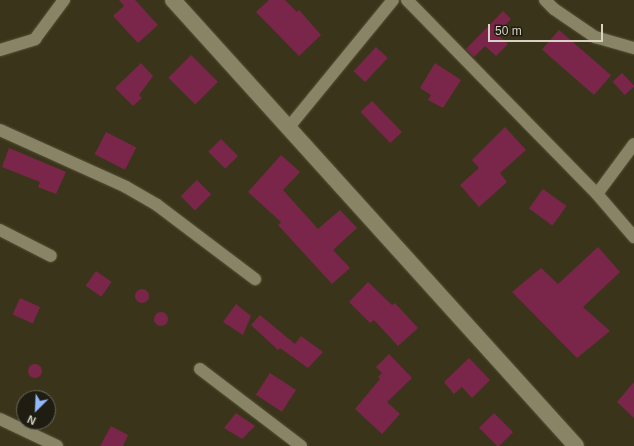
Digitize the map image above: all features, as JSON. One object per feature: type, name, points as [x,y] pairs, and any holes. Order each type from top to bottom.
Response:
[{"type":"street","points":[[0,50],[35,39],[64,0]]},
{"type":"street","points":[[173,0],[576,446]]},
{"type":"street","points":[[289,127],[393,0]]},
{"type":"street","points":[[407,0],[597,194],[634,237]]},
{"type":"street","points":[[545,0],[554,10],[595,37],[634,48]]},
{"type":"street","points":[[0,130],[126,187],[157,206],[255,279]]},
{"type":"street","points":[[597,194],[634,144]]},
{"type":"street","points":[[0,230],[51,256]]},
{"type":"street","points":[[200,369],[302,446]]},
{"type":"street","points":[[0,419],[57,446]]},
{"type":"building","points":[[119,0],[135,0],[158,25],[138,43],[113,16],[124,6]]},
{"type":"building","points":[[269,0],[285,0],[297,12],[299,10],[321,35],[299,56],[256,12]]},
{"type":"building","points":[[503,11],[511,19],[497,34],[508,44],[496,56],[485,46],[474,57],[466,49]]},
{"type":"building","points":[[559,30],[611,75],[594,95],[542,50]]},
{"type":"building","points":[[376,47],[388,58],[365,82],[353,71]]},
{"type":"building","points":[[191,55],[218,82],[195,104],[168,78]]},
{"type":"building","points":[[141,63],[153,76],[139,95],[142,98],[133,106],[115,88]]},
{"type":"building","points":[[435,63],[461,80],[443,108],[428,100],[431,95],[420,88]]},
{"type":"building","points":[[622,73],[634,86],[625,95],[612,82]]},
{"type":"building","points":[[372,101],[402,132],[390,143],[360,112]]},
{"type":"building","points":[[505,127],[526,150],[500,173],[507,182],[479,207],[460,185],[479,168],[472,160]]},
{"type":"building","points":[[106,132],[136,147],[125,170],[95,154]]},
{"type":"building","points":[[221,139],[238,156],[225,169],[208,152]]},
{"type":"building","points":[[9,148],[66,172],[56,194],[38,187],[40,182],[2,167]]},
{"type":"building","points":[[281,155],[300,172],[283,190],[318,229],[340,210],[357,228],[333,250],[350,268],[332,284],[278,225],[281,222],[248,192]]},
{"type":"building","points":[[197,180],[211,194],[195,210],[181,196]]},
{"type":"building","points":[[543,189],[566,206],[552,225],[529,208]]},
{"type":"building","points":[[598,247],[620,272],[583,307],[610,331],[577,358],[512,292],[541,268],[558,284]]},
{"type":"building","points":[[96,271],[112,282],[101,297],[86,286]]},
{"type":"building","points":[[368,282],[392,305],[395,303],[418,328],[398,346],[374,320],[370,323],[349,302]]},
{"type":"building","points":[[139,289],[145,289],[149,293],[149,299],[145,303],[139,303],[135,299],[135,293]]},
{"type":"building","points":[[20,298],[40,307],[33,323],[13,314]]},
{"type":"building","points":[[236,304],[251,316],[243,335],[223,322]]},
{"type":"building","points":[[158,312],[164,312],[168,316],[168,322],[164,326],[158,326],[154,322],[154,316]]},
{"type":"building","points":[[260,315],[295,344],[301,336],[323,352],[308,368],[280,348],[278,350],[251,325]]},
{"type":"building","points":[[389,354],[412,378],[387,402],[400,414],[382,434],[355,409],[380,379],[378,377],[382,373],[376,367]]},
{"type":"building","points":[[469,358],[490,380],[472,398],[462,387],[454,394],[444,382]]},
{"type":"building","points":[[32,364],[38,364],[42,368],[42,374],[38,378],[32,378],[28,374],[28,368]]},
{"type":"building","points":[[270,373],[296,390],[282,412],[256,395]]},
{"type":"building","points":[[634,382],[634,418],[617,402]]},
{"type":"building","points":[[236,413],[255,426],[242,439],[224,428]]},
{"type":"building","points":[[494,413],[513,432],[499,446],[497,446],[479,428]]},
{"type":"building","points":[[111,426],[128,435],[123,446],[100,446]]}]
